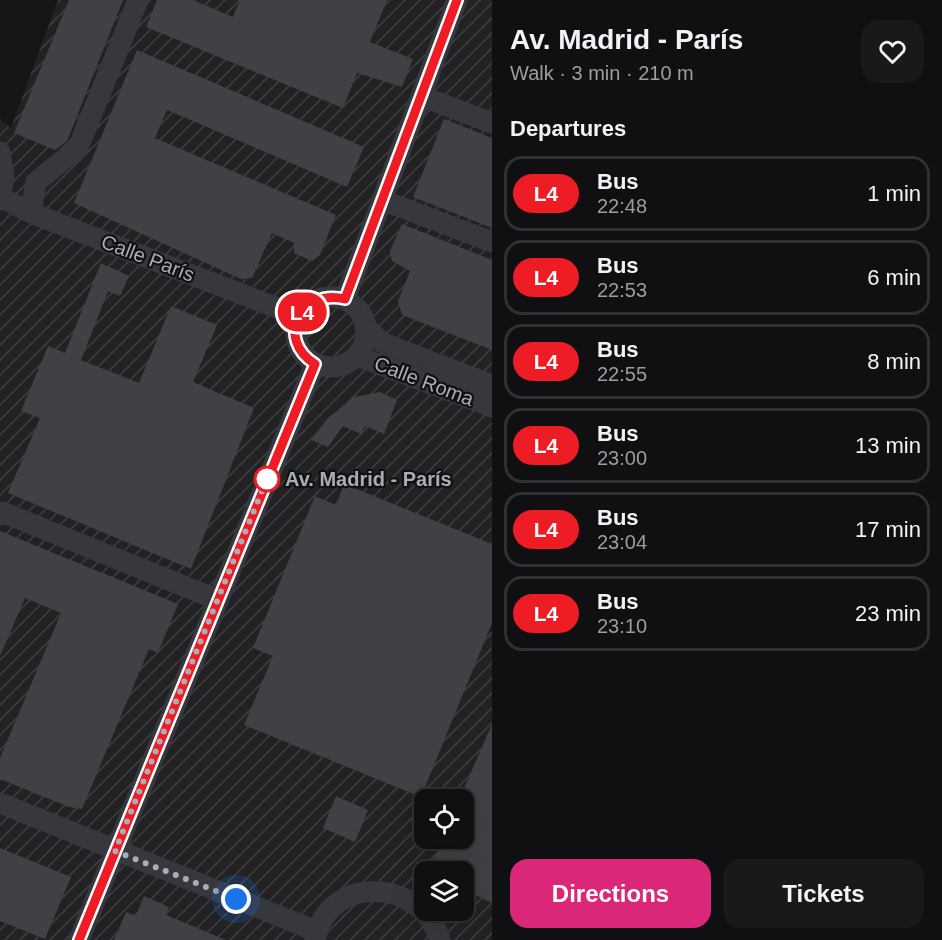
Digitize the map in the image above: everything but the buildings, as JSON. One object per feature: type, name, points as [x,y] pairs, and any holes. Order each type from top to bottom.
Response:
[{"type":"street","points":[[31,213],[36,182],[78,148],[138,0]]},
{"type":"street","points":[[345,299],[457,0]]},
{"type":"street","points":[[421,96],[492,123]]},
{"type":"street","points":[[0,152],[4,177],[0,197]]},
{"type":"street","name":"Calle París","points":[[0,197],[31,213],[298,316]]},
{"type":"street","points":[[382,200],[492,242]]},
{"type":"street","points":[[333,296],[345,299],[360,311],[366,338],[357,356],[337,367],[315,364],[300,350],[295,335],[298,316],[307,305],[318,298],[333,296]]},
{"type":"street","name":"Calle Roma","points":[[365,327],[383,343],[492,385]]},
{"type":"street","name":"Calle Roma","points":[[357,356],[492,407]]},
{"type":"street","points":[[79,940],[315,364]]},
{"type":"street","points":[[0,515],[2,512],[218,600]]},
{"type":"street","points":[[0,802],[316,935],[326,915],[340,902],[358,893],[384,891],[407,898],[425,911],[440,940]]},
{"type":"shaded area","points":[[58,0],[492,0],[492,940],[0,940],[0,119],[11,128]]},
{"type":"bus line","name":"L4","points":[[79,940],[315,364],[308,360],[300,350],[295,335],[298,316],[307,305],[318,298],[333,296],[345,299],[457,0]]},
{"type":"place","name":"Av. Madrid - París","points":[[267,479]]},
{"type":"route","points":[[236,899],[115,851],[269,474],[267,479]]}]
